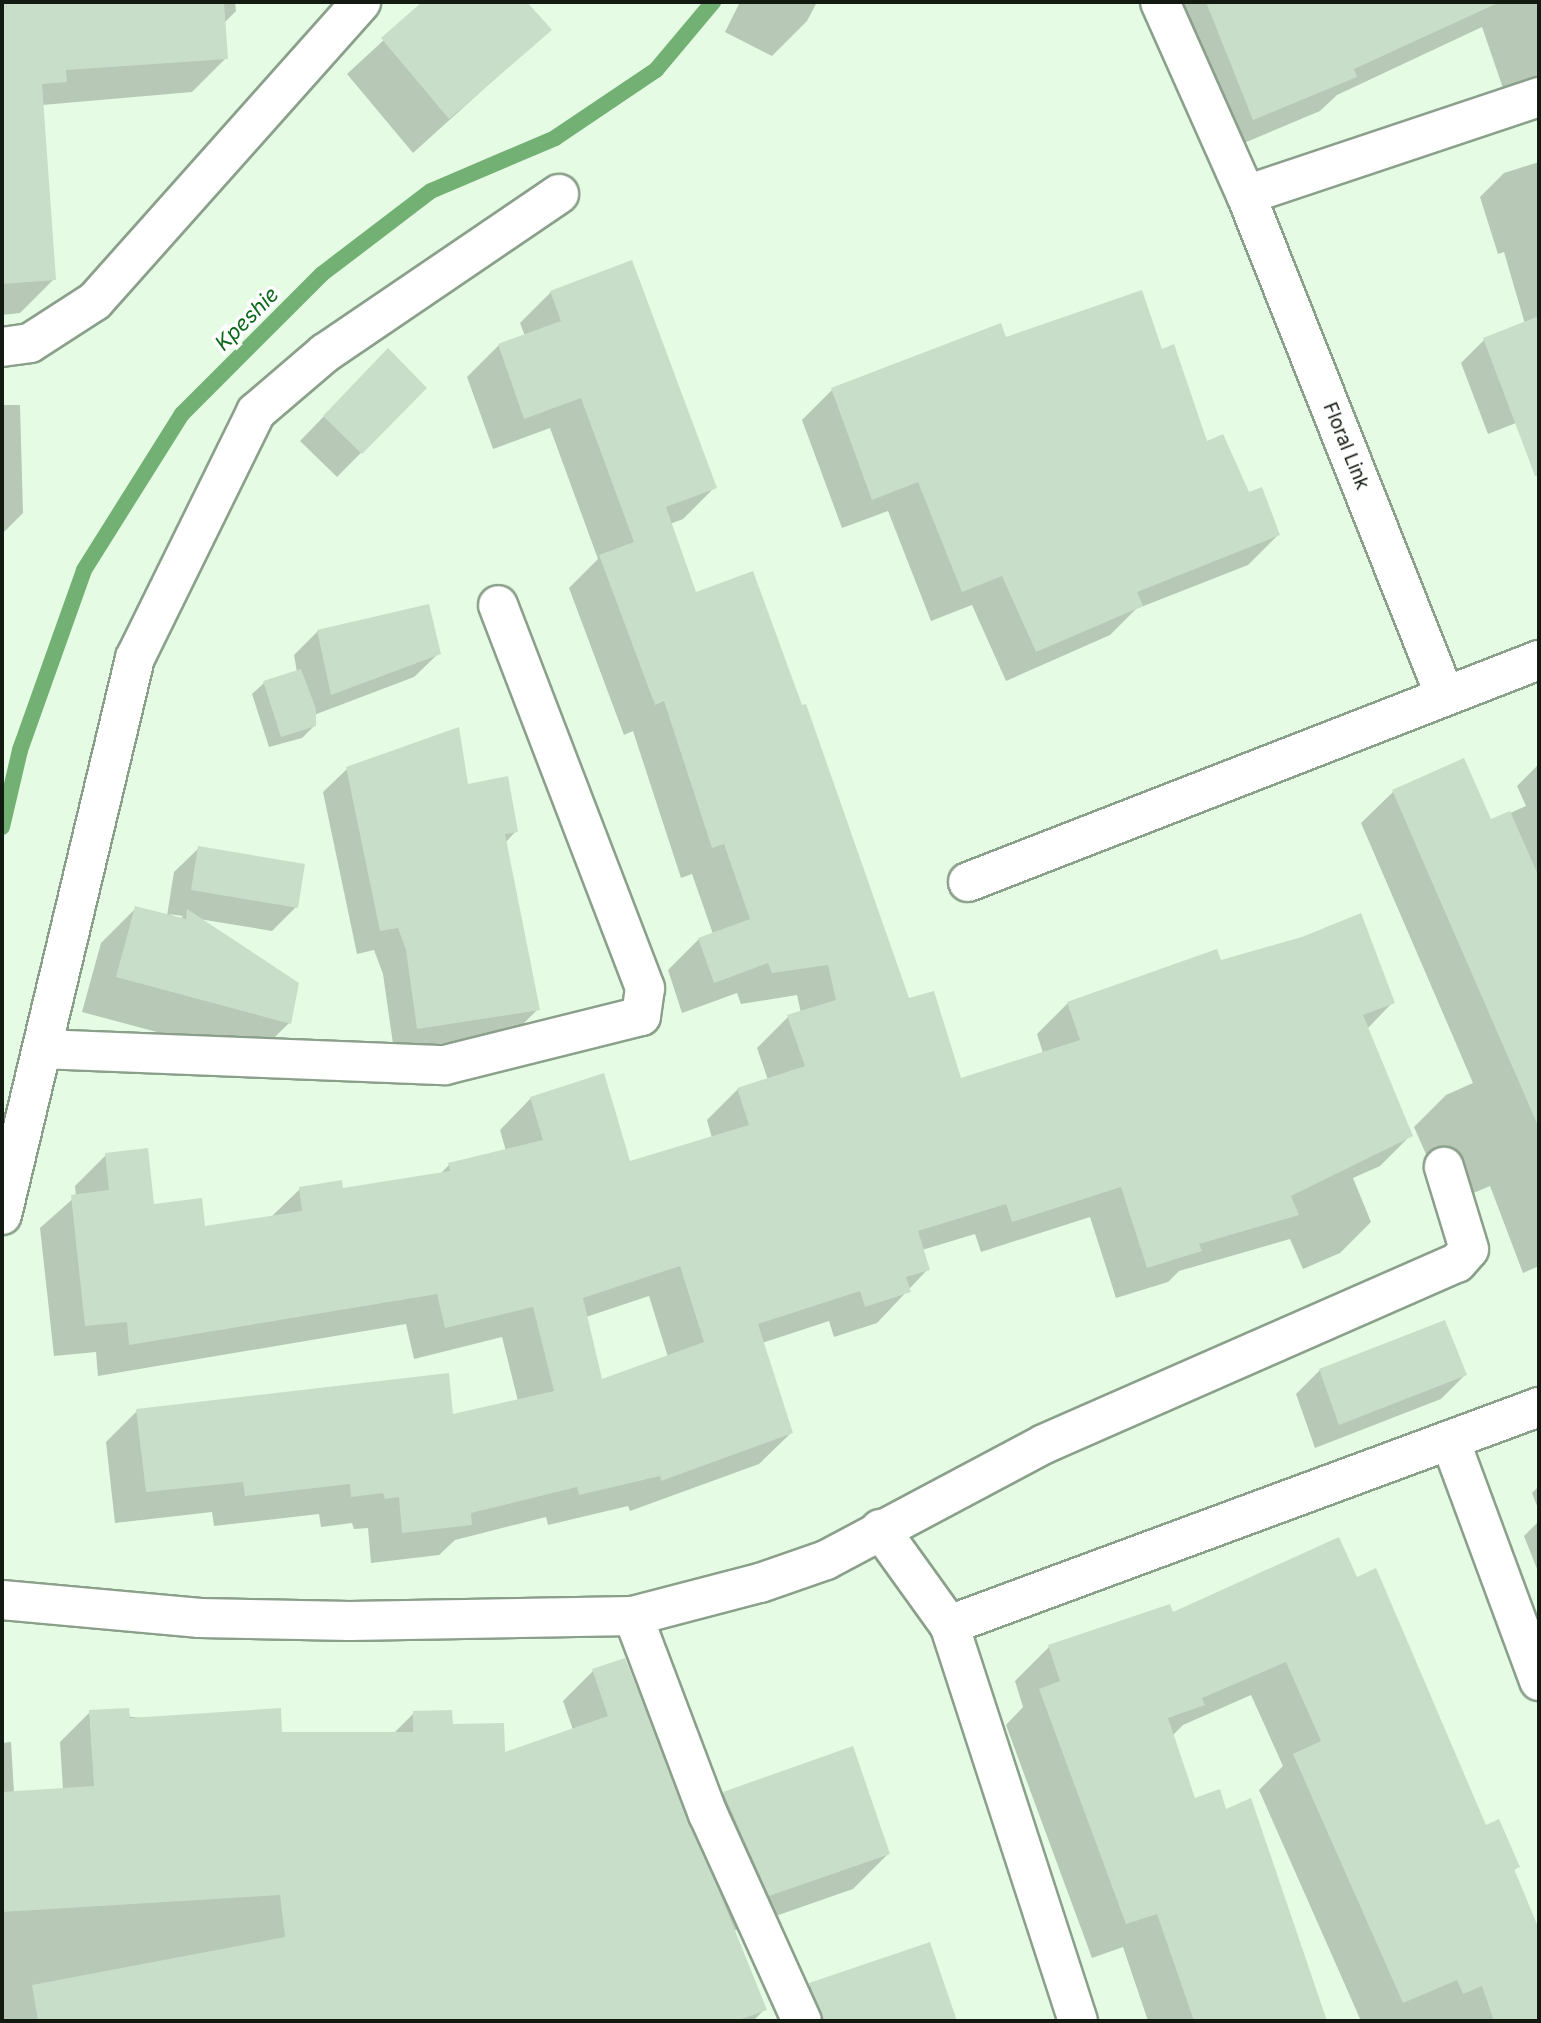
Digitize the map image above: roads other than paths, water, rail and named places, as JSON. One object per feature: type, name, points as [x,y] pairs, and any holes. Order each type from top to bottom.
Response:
[{"type":"street","points":[[2,347],[30,343],[95,301],[361,2]]},
{"type":"street","name":"Floral Link","points":[[1160,2],[1246,195],[1445,696]]},
{"type":"street","points":[[1246,195],[1539,97]]},
{"type":"street","points":[[2,1215],[135,658],[256,412],[325,353],[559,194]]},
{"type":"street","points":[[42,1049],[445,1065],[642,1016],[645,988],[498,605]]},
{"type":"street","points":[[968,882],[1539,660]]},
{"type":"street","points":[[2,1600],[200,1618],[350,1621],[634,1616],[760,1583],[826,1560],[1044,1444],[1457,1263],[1469,1249],[1444,1167]]},
{"type":"street","points":[[949,1625],[1539,1407]]},
{"type":"street","points":[[1450,1440],[1539,1681]]},
{"type":"street","points":[[880,1529],[949,1625],[1078,2021]]},
{"type":"street","points":[[634,1616],[708,1814],[802,2021]]},
{"type":"waterway","name":"Kpeshie","points":[[2,827],[20,750],[84,570],[182,414],[322,274],[431,191],[555,138],[656,70],[713,2]]}]
